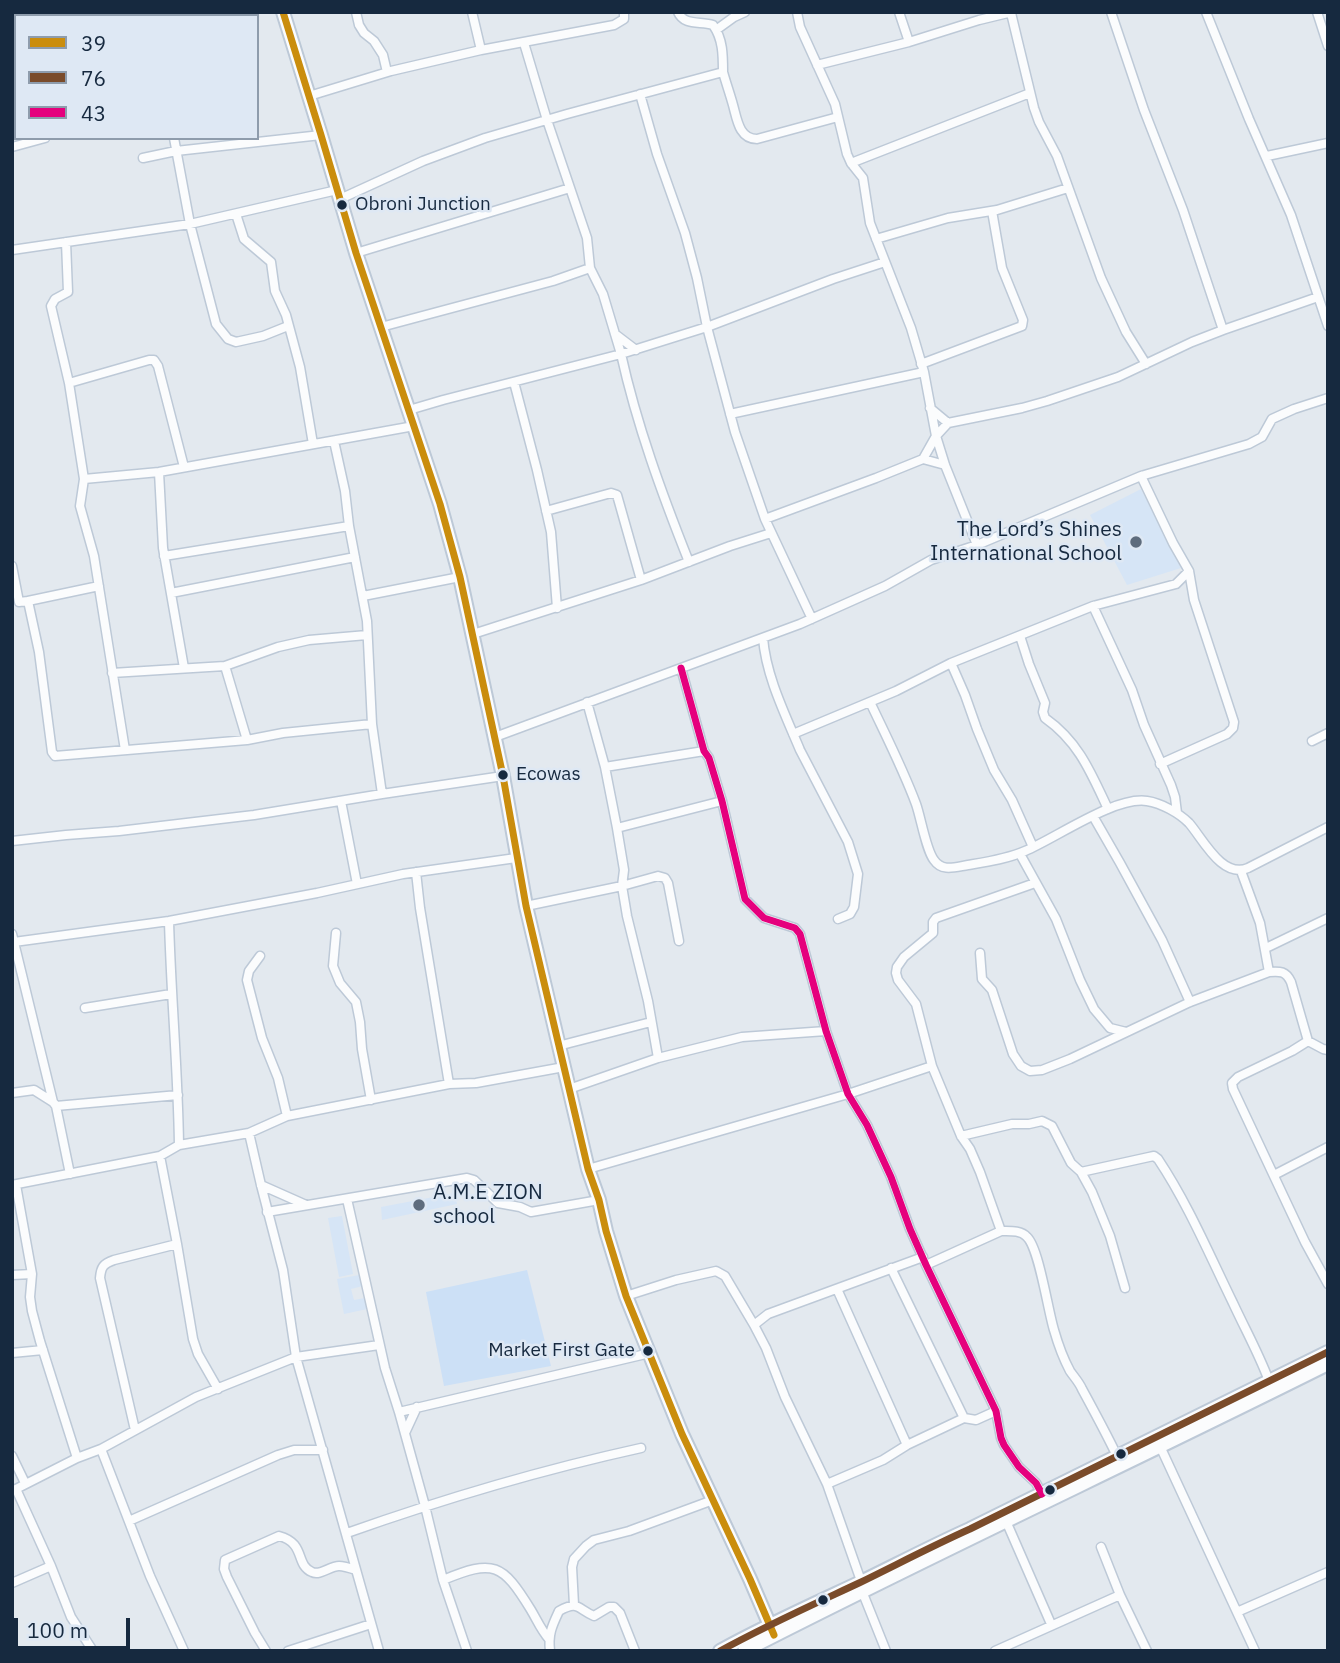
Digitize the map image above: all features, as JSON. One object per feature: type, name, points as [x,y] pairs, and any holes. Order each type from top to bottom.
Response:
[{"type":"street","points":[[283,12],[356,253],[440,504],[460,577],[503,776],[526,906],[588,1169],[606,1231],[626,1296],[682,1434],[772,1630]]},
{"type":"street","points":[[356,12],[359,25],[383,55],[387,72]]},
{"type":"street","points":[[472,12],[481,50]]},
{"type":"street","points":[[309,96],[387,72],[481,50],[614,25],[624,19],[624,12]]},
{"type":"street","points":[[678,12],[680,18],[688,22],[713,25],[719,34],[723,72],[737,122],[751,139],[838,117]]},
{"type":"street","points":[[716,30],[745,12]]},
{"type":"street","points":[[797,12],[800,27],[829,89],[847,154],[863,178],[867,211],[911,328],[923,368],[936,436],[945,465],[977,545]]},
{"type":"street","points":[[899,12],[909,41]]},
{"type":"street","points":[[817,65],[1011,12],[1039,122],[1052,146],[1101,278],[1126,332],[1146,363]]},
{"type":"street","points":[[1111,12],[1139,97],[1183,210],[1223,330]]},
{"type":"street","points":[[1206,12],[1292,215],[1328,326]]},
{"type":"street","points":[[1317,12],[1328,46]]},
{"type":"street","points":[[524,43],[587,238],[590,268],[603,294],[654,471],[690,562]]},
{"type":"street","points":[[12,250],[190,224],[338,195],[485,138],[723,72]]},
{"type":"street","points":[[851,163],[1030,93]]},
{"type":"street","points":[[640,94],[657,154],[685,233],[730,414],[765,519],[812,619]]},
{"type":"street","points":[[143,158],[176,151],[321,135]]},
{"type":"street","points":[[12,147],[38,140]]},
{"type":"street","points":[[174,140],[190,224],[213,319],[220,331],[236,342],[254,339],[288,326]]},
{"type":"street","points":[[1267,156],[1328,143]]},
{"type":"street","points":[[356,253],[570,188]]},
{"type":"street","points":[[876,239],[948,218],[992,211],[1068,188]]},
{"type":"street","points":[[730,414],[923,368],[1023,326],[1002,268],[992,211]]},
{"type":"street","points":[[236,214],[244,239],[270,260],[275,291],[300,367],[313,444]]},
{"type":"street","points":[[66,242],[69,289],[52,302],[51,306],[69,383],[84,479],[80,506],[94,556],[125,750]]},
{"type":"street","points":[[409,410],[636,350],[884,262]]},
{"type":"street","points":[[381,327],[553,281],[590,268]]},
{"type":"street","points":[[923,459],[936,436],[948,424],[1023,408],[1118,377],[1223,330],[1318,297]]},
{"type":"street","points":[[615,334],[636,350]]},
{"type":"street","points":[[69,383],[154,360],[158,366],[184,467]]},
{"type":"street","points":[[514,382],[553,546],[557,608]]},
{"type":"street","points":[[495,737],[812,619],[885,586],[921,565],[977,545],[1141,476],[1249,444],[1262,437],[1272,419],[1328,398]]},
{"type":"street","points":[[930,408],[948,424]]},
{"type":"street","points":[[84,479],[159,472],[414,426]]},
{"type":"street","points":[[334,441],[367,621],[372,724],[382,794]]},
{"type":"street","points":[[765,519],[923,459],[945,465]]},
{"type":"street","points":[[159,472],[164,556],[184,668]]},
{"type":"street","points":[[1141,476],[1189,571],[1194,600],[1234,722],[1233,728],[1227,734],[1160,764]]},
{"type":"street","points":[[546,511],[611,493],[617,495],[641,580]]},
{"type":"street","points":[[164,556],[349,526]]},
{"type":"street","points":[[472,634],[641,580],[772,533]]},
{"type":"street","points":[[171,593],[355,556]]},
{"type":"street","points":[[12,566],[19,602],[39,652],[52,752],[55,756],[247,740],[283,733],[372,724]]},
{"type":"street","points":[[793,734],[896,691],[951,663],[1093,606],[1176,584],[1189,571]]},
{"type":"street","points":[[363,596],[460,577]]},
{"type":"street","points":[[19,602],[99,586]]},
{"type":"street","points":[[1093,606],[1132,690],[1175,797],[1177,813]]},
{"type":"street","points":[[112,673],[225,666],[278,647],[309,640],[367,635]]},
{"type":"street","points":[[1020,636],[1045,703],[1043,715],[1076,747],[1108,809]]},
{"type":"street","points":[[762,638],[767,665],[793,734],[848,842],[858,873],[855,907],[850,914],[838,919]]},
{"type":"street","points":[[951,663],[995,770],[1012,800],[1033,848]]},
{"type":"street","points":[[225,666],[247,740]]},
{"type":"street","points":[[681,668],[704,751],[709,758],[722,801],[745,899],[764,918],[798,930],[826,1031],[848,1094],[867,1125],[924,1261],[996,1411],[1004,1445],[1042,1494]]},
{"type":"street","points":[[587,702],[605,767],[624,870],[622,886],[627,916],[648,1001],[658,1058]]},
{"type":"street","points":[[870,702],[905,776],[930,854],[942,868],[989,862],[1020,853],[1108,809],[1133,801],[1148,801],[1177,813],[1218,860],[1225,866],[1241,871],[1328,827]]},
{"type":"street","points":[[1312,741],[1328,733]]},
{"type":"street","points":[[605,767],[704,751]]},
{"type":"street","points":[[12,841],[254,815],[503,776]]},
{"type":"street","points":[[341,801],[357,884]]},
{"type":"street","points":[[617,828],[722,801]]},
{"type":"street","points":[[1093,816],[1162,940],[1190,1002]]},
{"type":"street","points":[[1020,853],[1056,919],[1088,999],[1110,1028],[1126,1032]]},
{"type":"street","points":[[70,1174],[13,938],[169,921],[416,872],[516,858]]},
{"type":"street","points":[[1241,871],[1260,923],[1269,972]]},
{"type":"street","points":[[416,872],[449,1084]]},
{"type":"street","points":[[526,906],[658,876],[665,878],[668,883],[679,941]]},
{"type":"street","points":[[1001,1231],[980,1172],[961,1136],[932,1066],[916,1004],[895,974],[904,957],[933,933],[933,922],[936,918],[1035,883]]},
{"type":"street","points":[[1266,948],[1328,918]]},
{"type":"street","points":[[169,921],[179,1144]]},
{"type":"street","points":[[336,933],[333,966],[340,983],[356,1003],[371,1100]]},
{"type":"street","points":[[980,953],[982,979],[992,989],[1013,1054],[1021,1066],[1030,1071],[1042,1070],[1070,1059],[1190,1002],[1269,972],[1279,971],[1288,976],[1308,1041],[1328,1050]]},
{"type":"street","points":[[260,956],[249,971],[247,979],[262,1038],[278,1078],[287,1116]]},
{"type":"street","points":[[85,1009],[171,994]]},
{"type":"street","points":[[558,1046],[651,1022]]},
{"type":"street","points":[[1108,1040],[1110,1028]]},
{"type":"street","points":[[569,1089],[658,1058],[742,1037],[826,1031]]},
{"type":"street","points":[[1308,1041],[1232,1083],[1235,1095],[1305,1242],[1328,1284]]},
{"type":"street","points":[[588,1169],[848,1094],[932,1066]]},
{"type":"street","points":[[77,1458],[32,1311],[32,1274],[14,1185],[160,1156],[179,1144],[249,1133],[287,1116],[449,1084],[476,1083],[564,1067]]},
{"type":"street","points":[[12,1093],[34,1090],[55,1104],[178,1095]]},
{"type":"street","points":[[961,1136],[1012,1124],[1048,1122],[1071,1163],[1081,1172],[1103,1216],[1125,1288]]},
{"type":"street","points":[[249,1133],[283,1270],[296,1357],[379,1651]]},
{"type":"street","points":[[1274,1175],[1328,1147]]},
{"type":"street","points":[[160,1156],[193,1339],[198,1354],[218,1389]]},
{"type":"street","points":[[1081,1172],[1154,1156],[1158,1159],[1211,1254],[1269,1381]]},
{"type":"street","points":[[267,1212],[467,1178],[474,1180],[498,1203],[531,1212],[599,1200]]},
{"type":"street","points":[[261,1185],[307,1205]]},
{"type":"street","points":[[347,1199],[385,1368],[425,1506],[443,1580],[467,1651]]},
{"type":"street","points":[[754,1325],[768,1314],[891,1268],[924,1261],[1001,1231],[1021,1233],[1032,1243],[1062,1353],[1117,1456]]},
{"type":"street","points":[[135,1430],[100,1278],[101,1268],[105,1263],[177,1244]]},
{"type":"street","points":[[891,1268],[964,1418]]},
{"type":"street","points":[[626,1296],[716,1271],[725,1276],[766,1348],[785,1397],[827,1484],[887,1651]]},
{"type":"street","points":[[12,1275],[32,1274]]},
{"type":"street","points":[[837,1289],[907,1445]]},
{"type":"street","points":[[93,1651],[71,1618],[51,1566],[14,1490],[101,1449],[196,1397],[296,1357],[380,1345]]},
{"type":"street","points":[[12,1353],[43,1350]]},
{"type":"street","points":[[720,1651],[772,1630],[1006,1521],[1328,1352]]},
{"type":"street","points":[[399,1412],[650,1353]]},
{"type":"street","points":[[862,1586],[924,1549],[1117,1456],[1158,1441],[1328,1364]]},
{"type":"street","points":[[405,1434],[417,1407]]},
{"type":"street","points":[[827,1484],[883,1460],[907,1445],[964,1418],[976,1420],[996,1411]]},
{"type":"street","points":[[1158,1441],[1255,1651]]},
{"type":"street","points":[[347,1533],[528,1475],[641,1448]]},
{"type":"street","points":[[101,1449],[150,1576],[184,1651]]},
{"type":"street","points":[[130,1521],[278,1455],[294,1450],[323,1450]]},
{"type":"street","points":[[12,1456],[25,1483]]},
{"type":"street","points":[[574,1605],[572,1567],[574,1559],[586,1546],[594,1540],[629,1531],[713,1500]]},
{"type":"street","points":[[1006,1521],[1051,1624]]},
{"type":"street","points":[[266,1651],[227,1577],[225,1560],[279,1536],[293,1542],[309,1571],[319,1573],[338,1566],[356,1570]]},
{"type":"street","points":[[1101,1547],[1147,1651]]},
{"type":"street","points":[[12,1583],[51,1566]]},
{"type":"street","points":[[443,1580],[481,1567],[493,1567],[510,1579],[549,1639]]},
{"type":"street","points":[[1237,1612],[1328,1572]]},
{"type":"street","points":[[995,1651],[1121,1595]]},
{"type":"street","points":[[550,1651],[551,1628],[559,1611],[574,1605],[594,1616],[609,1607],[617,1608],[635,1651]]},
{"type":"street","points":[[288,1651],[371,1624]]},
{"type":"street","points":[[744,1651],[772,1630]]},
{"type":"shaded area","name":"The Lord’s Shines International School","points":[[1141,489],[1181,568],[1127,585],[1090,515]]},
{"type":"shaded area","name":"A.M.E ZION school","points":[[455,1193],[457,1204],[382,1220],[381,1207]]},
{"type":"shaded area","points":[[342,1216],[353,1274],[339,1277],[328,1218]]},
{"type":"shaded area","points":[[527,1270],[551,1366],[444,1386],[426,1292]]},
{"type":"shaded area","points":[[365,1274],[367,1285],[351,1289],[354,1300],[370,1297],[372,1308],[344,1314],[337,1279]]},
{"type":"transit line","name":"39","points":[[283,12],[356,253],[440,504],[460,577],[503,776],[526,906],[588,1169],[606,1231],[626,1296],[682,1434],[774,1635]]},
{"type":"transit line","name":"43","points":[[681,668],[704,751],[709,758],[722,801],[745,899],[764,918],[795,928],[800,934],[826,1031],[848,1094],[867,1125],[926,1265],[996,1411],[1004,1445],[1042,1494]]},
{"type":"transit line","name":"76","points":[[720,1651],[1328,1352]]},
{"type":"place","name":"Obroni Junction","points":[[342,205]]},
{"type":"place","name":"The Lord’s Shines International School","points":[[1136,542]]},
{"type":"place","name":"Ecowas","points":[[503,775]]},
{"type":"place","name":"A.M.E ZION school","points":[[419,1205]]},
{"type":"place","name":"Market First Gate","points":[[648,1351]]}]
